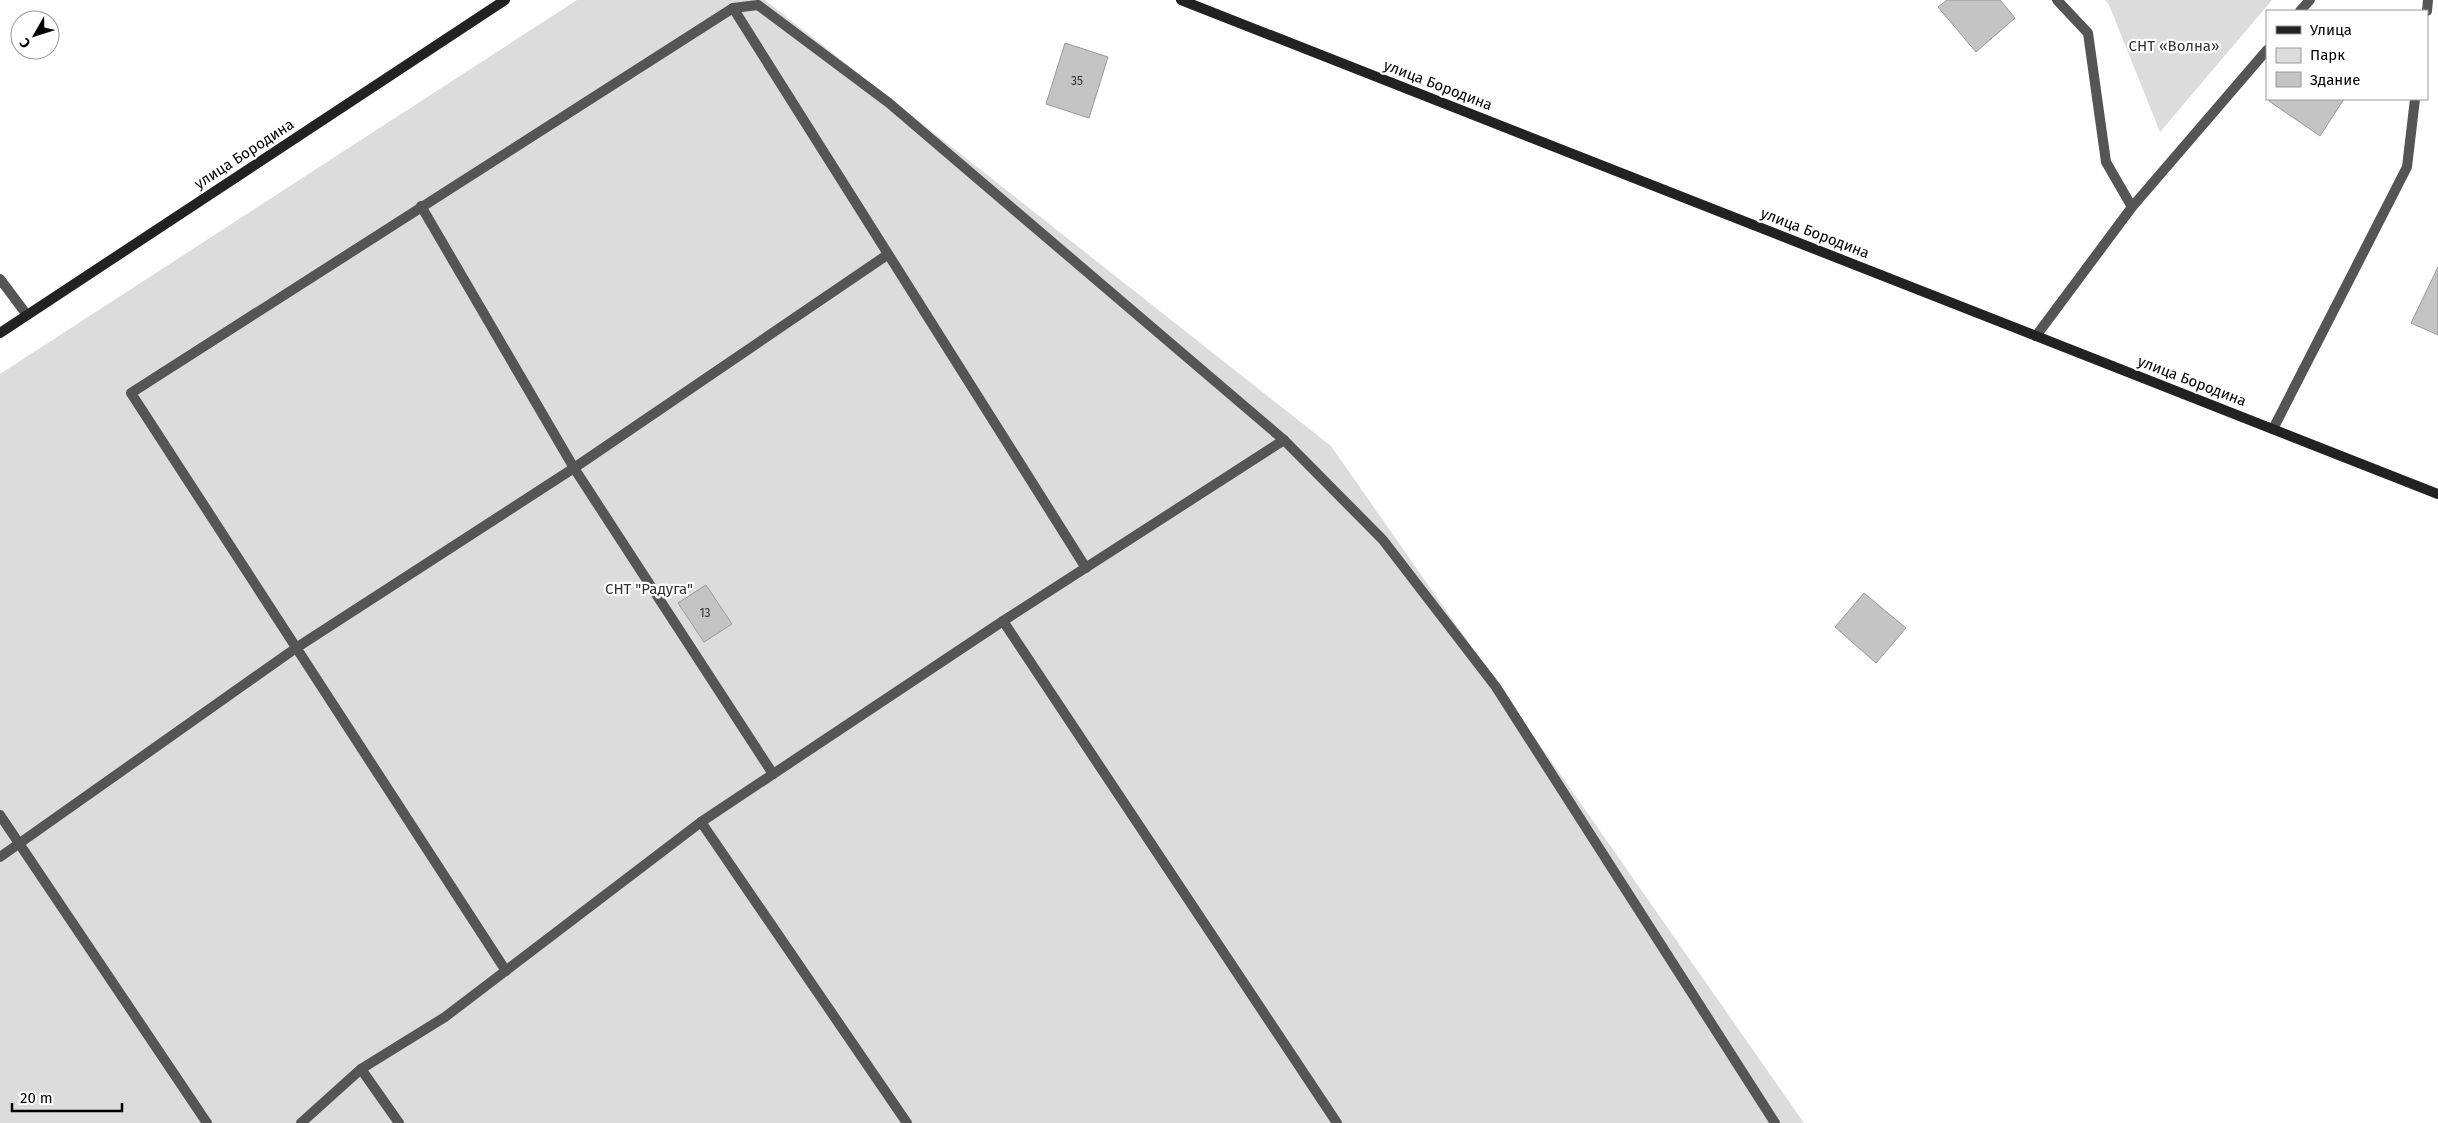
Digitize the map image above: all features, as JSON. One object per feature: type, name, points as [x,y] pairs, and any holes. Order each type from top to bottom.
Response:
[{"type":"main road","name":"улица Бородина","points":[[0,333],[505,0]]},
{"type":"main road","name":"улица Бородина","points":[[1181,0],[2438,494]]},
{"type":"street","points":[[2058,0],[2088,33],[2106,162],[2132,207]]},
{"type":"street","points":[[2301,10],[2310,0]]},
{"type":"street","points":[[506,971],[131,393],[732,8],[758,5],[889,103],[1284,440],[1383,540],[1496,687],[1775,1123]]},
{"type":"street","points":[[732,8],[1086,568]]},
{"type":"street","points":[[2036,336],[2132,207],[2266,51]]},
{"type":"street","points":[[2273,429],[2407,167],[2416,100]]},
{"type":"street","points":[[421,206],[574,468],[773,774]]},
{"type":"street","points":[[0,857],[296,648],[574,468],[887,254]]},
{"type":"street","points":[[0,279],[27,315]]},
{"type":"street","points":[[301,1123],[361,1069],[445,1017],[701,822],[1003,621],[1284,440]]},
{"type":"street","points":[[1003,621],[1337,1123]]},
{"type":"street","points":[[0,815],[207,1123]]},
{"type":"street","points":[[701,822],[907,1123]]},
{"type":"street","points":[[361,1069],[399,1123]]},
{"type":"green space","name":"СНТ \"Радуга\"","points":[[577,0],[765,0],[1331,446],[1804,1123],[0,1123],[0,374]]},
{"type":"green space","name":"СНТ «Волна»","points":[[2105,0],[2272,0],[2160,132],[2109,5]]},
{"type":"building","points":[[1947,0],[2000,0],[2015,18],[1976,52],[1938,7]]},
{"type":"building","points":[[1065,43],[1108,57],[1089,118],[1046,104]]},
{"type":"building","points":[[2270,100],[2343,100],[2320,136]]},
{"type":"building","points":[[2438,267],[2438,335],[2411,323]]},
{"type":"building","points":[[706,585],[732,624],[704,642],[678,603]]},
{"type":"building","points":[[1864,593],[1906,628],[1876,663],[1835,627]]}]
